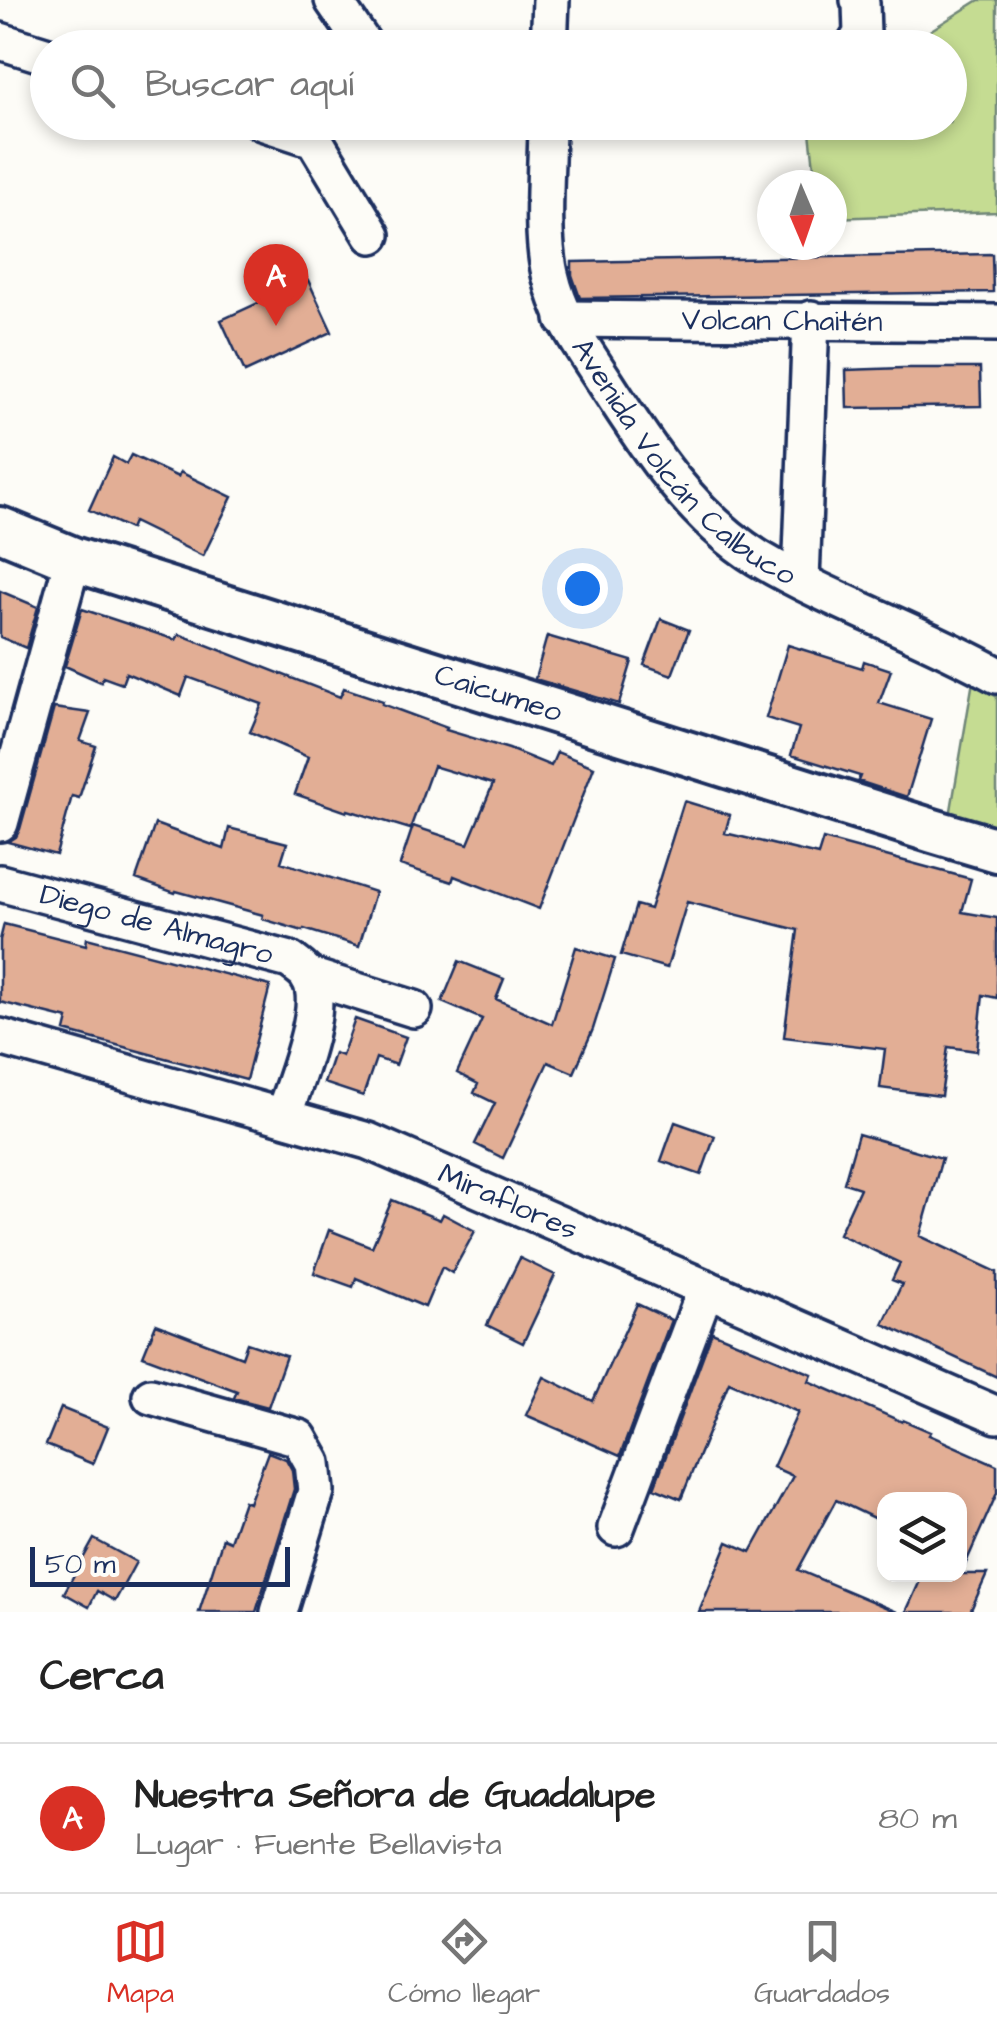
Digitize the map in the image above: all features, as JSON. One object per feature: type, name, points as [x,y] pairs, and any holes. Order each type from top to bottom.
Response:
[{"type":"street","points":[[334,0],[354,30]]},
{"type":"street","points":[[549,30],[550,0]]},
{"type":"street","points":[[859,0],[862,30]]},
{"type":"street","points":[[0,41],[30,50]]},
{"type":"street","points":[[331,140],[372,236]]},
{"type":"street","name":"Avenida Volcán Calbuco","points":[[548,140],[546,246],[564,319],[633,426],[684,492],[756,556],[997,675]]},
{"type":"street","name":"Volcan Chaitén","points":[[564,319],[997,323]]},
{"type":"street","points":[[801,580],[811,320]]},
{"type":"street","name":"Caicumeo","points":[[0,530],[74,559],[997,850]]},
{"type":"street","points":[[0,824],[74,559]]},
{"type":"street","name":"Diego de Almagro","points":[[0,883],[290,960],[309,976],[414,1008]]},
{"type":"street","name":"Diego de Almagro","points":[[283,1116],[311,1031],[314,996],[309,976]]},
{"type":"street","name":"Miraflores","points":[[0,1037],[368,1141],[997,1415]]},
{"type":"street","points":[[616,1528],[706,1288]]},
{"type":"street","points":[[151,1396],[299,1438],[313,1463],[316,1491],[279,1612]]},
{"type":"green space","points":[[979,0],[997,0],[997,212],[847,217],[847,170],[814,170],[811,140],[967,140],[967,30],[931,30]]},
{"type":"green space","points":[[973,681],[997,697],[997,836],[949,822]]},
{"type":"building","points":[[992,254],[993,292],[580,298],[572,275],[572,262],[847,260],[847,257]]},
{"type":"building","points":[[308,280],[332,332],[245,372],[221,320]]},
{"type":"building","points":[[980,368],[981,406],[847,408],[846,370]]},
{"type":"building","points":[[131,455],[178,477],[180,472],[232,497],[203,556],[133,522],[130,529],[89,510],[113,457],[126,464]]},
{"type":"building","points":[[0,591],[38,607],[26,648],[0,637]]},
{"type":"building","points":[[82,609],[176,640],[179,634],[340,697],[344,688],[383,701],[382,704],[446,730],[551,766],[557,752],[594,767],[539,909],[454,876],[452,882],[400,865],[413,826],[468,844],[493,784],[433,766],[410,829],[295,794],[308,757],[250,732],[262,704],[188,677],[181,696],[126,673],[122,684],[103,677],[101,682],[65,666]]},
{"type":"building","points":[[661,619],[689,630],[672,675],[644,665]]},
{"type":"building","points":[[547,636],[632,661],[619,704],[535,679]]},
{"type":"building","points":[[788,645],[862,668],[864,661],[891,670],[879,703],[931,719],[907,797],[858,781],[860,776],[791,755],[799,728],[766,718]]},
{"type":"building","points":[[54,708],[90,713],[80,741],[96,746],[79,798],[72,796],[56,855],[8,842],[20,829]]},
{"type":"building","points":[[684,801],[730,815],[725,833],[818,855],[823,839],[971,879],[962,912],[997,918],[997,998],[983,995],[977,1051],[948,1047],[941,1096],[880,1088],[885,1049],[784,1037],[798,930],[687,902],[667,968],[621,955],[636,905],[650,909]]},
{"type":"building","points":[[155,824],[224,849],[229,828],[287,843],[281,862],[375,892],[359,946],[136,879]]},
{"type":"building","points":[[4,924],[86,945],[87,938],[270,986],[246,1080],[65,1031],[68,1019],[0,1002],[0,940]]},
{"type":"building","points":[[576,947],[615,959],[593,1029],[574,1073],[548,1062],[503,1158],[475,1144],[495,1103],[474,1093],[478,1084],[457,1073],[482,1019],[442,1002],[459,961],[504,979],[496,999],[552,1024]]},
{"type":"building","points":[[355,1019],[406,1037],[396,1065],[376,1058],[363,1096],[324,1083],[334,1053],[342,1056]]},
{"type":"building","points":[[675,1122],[715,1136],[701,1175],[661,1161]]},
{"type":"building","points":[[858,1134],[942,1158],[920,1236],[997,1272],[997,1377],[883,1324],[902,1284],[892,1280],[900,1263],[839,1234],[860,1188],[844,1183]]},
{"type":"building","points":[[392,1200],[440,1220],[443,1214],[475,1231],[452,1273],[442,1267],[425,1307],[356,1278],[353,1287],[314,1273],[329,1230],[372,1247]]},
{"type":"building","points":[[520,1258],[555,1275],[523,1343],[487,1325]]},
{"type":"building","points":[[637,1304],[671,1320],[620,1456],[526,1415],[544,1377],[593,1401]]},
{"type":"building","points":[[156,1324],[242,1357],[247,1343],[286,1356],[268,1407],[234,1398],[237,1391],[143,1356]]},
{"type":"building","points":[[712,1332],[812,1374],[809,1381],[931,1432],[929,1435],[997,1465],[997,1493],[967,1560],[967,1492],[877,1492],[877,1520],[836,1500],[798,1570],[897,1612],[699,1612],[728,1542],[751,1552],[793,1476],[773,1467],[798,1412],[729,1382],[681,1499],[654,1488]]},
{"type":"building","points":[[61,1408],[108,1427],[93,1464],[46,1445]]},
{"type":"building","points":[[268,1452],[286,1459],[294,1489],[256,1612],[199,1612],[223,1538],[230,1541]]},
{"type":"building","points":[[94,1539],[136,1562],[115,1601],[97,1591],[89,1607],[64,1593]]},
{"type":"building","points":[[967,1574],[987,1574],[970,1612],[906,1612],[919,1582],[967,1582]]},
{"type":"place","name":"Nuestra Señora de Guadalupe","points":[[276,326]]}]
